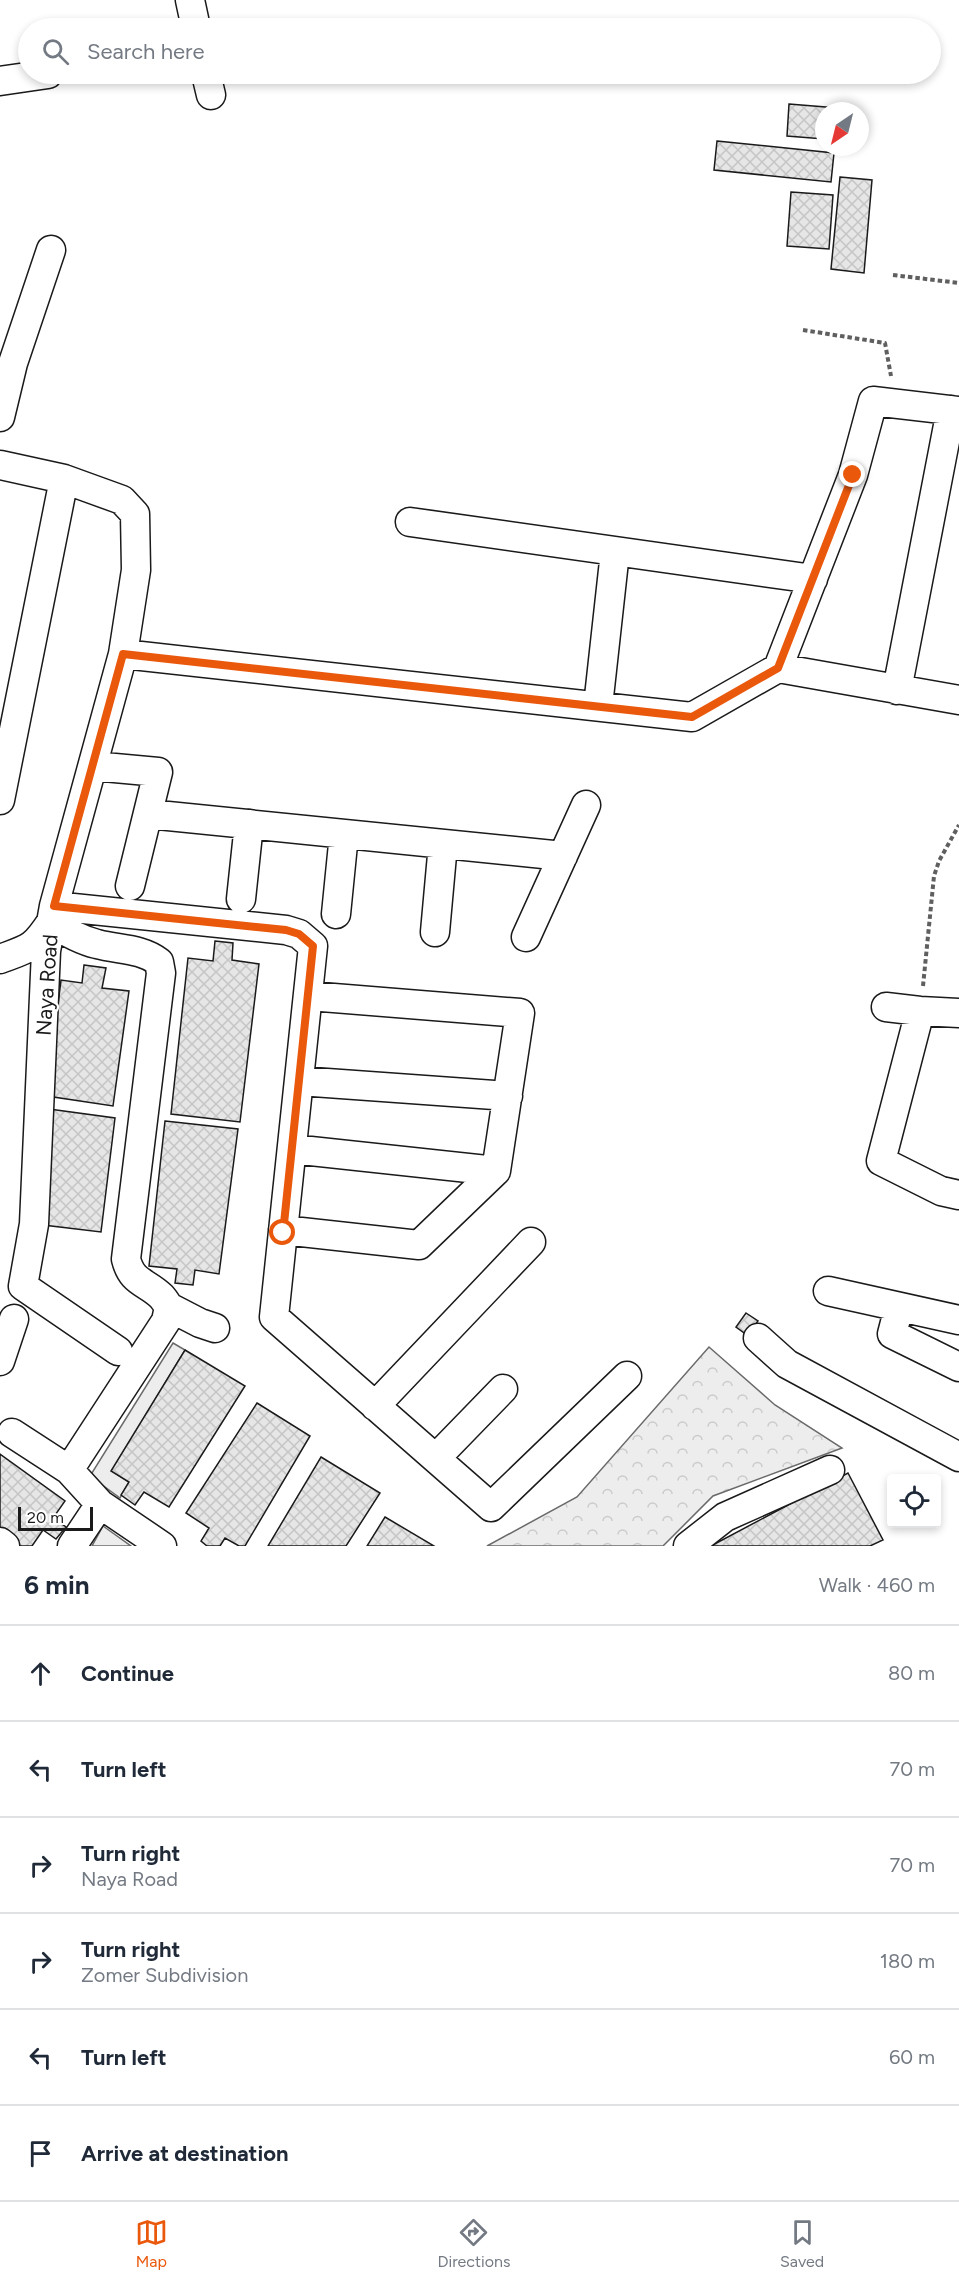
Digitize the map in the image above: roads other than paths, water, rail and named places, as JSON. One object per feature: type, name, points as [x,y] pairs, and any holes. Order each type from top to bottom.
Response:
[{"type":"street","points":[[190,0],[194,18]]},
{"type":"street","points":[[0,81],[18,78]]},
{"type":"street","points":[[0,417],[13,363],[51,250]]},
{"type":"street","points":[[123,654],[692,717],[778,668],[853,475],[873,401],[955,410],[897,690]]},
{"type":"street","name":"Naya Road","points":[[0,465],[64,479],[122,500],[135,514],[136,570],[123,654],[53,914],[46,951],[34,1224],[23,1287],[118,1351]]},
{"type":"street","points":[[0,800],[11,691],[64,479]]},
{"type":"street","points":[[410,522],[813,579]]},
{"type":"street","points":[[598,706],[615,552]]},
{"type":"street","points":[[778,668],[959,700]]},
{"type":"street","points":[[93,765],[158,772],[130,886]]},
{"type":"street","points":[[526,937],[586,806]]},
{"type":"street","points":[[148,814],[563,856]]},
{"type":"street","points":[[241,899],[249,824]]},
{"type":"street","points":[[336,914],[344,834]]},
{"type":"street","points":[[435,932],[443,844]]},
{"type":"street","points":[[0,959],[27,951],[38,942],[53,914]]},
{"type":"street","points":[[53,914],[291,931],[305,939],[314,948],[274,1317],[491,1507],[627,1376]]},
{"type":"street","points":[[53,914],[82,940],[142,952],[159,962],[161,973],[126,1259],[131,1274],[160,1295],[170,1307],[200,1323],[215,1328]]},
{"type":"street","points":[[283,1230],[419,1245],[496,1171],[520,1013],[309,996]]},
{"type":"street","points":[[886,1007],[959,1013]]},
{"type":"street","points":[[920,1011],[881,1161],[941,1191],[959,1195]]},
{"type":"street","points":[[299,1081],[508,1096]]},
{"type":"street","points":[[292,1149],[496,1171]]},
{"type":"street","points":[[375,1406],[531,1242]]},
{"type":"street","points":[[828,1291],[959,1320]]},
{"type":"street","points":[[69,1470],[166,1321],[170,1307]]},
{"type":"street","points":[[900,1307],[892,1334],[959,1367]]},
{"type":"street","points":[[0,1361],[15,1320]]},
{"type":"street","points":[[758,1338],[787,1364],[959,1456]]},
{"type":"street","points":[[436,1458],[503,1389]]},
{"type":"street","points":[[12,1433],[69,1470],[100,1504],[162,1546]]},
{"type":"street","points":[[688,1546],[725,1517],[830,1470]]},
{"type":"street","points":[[72,1546],[100,1504]]},
{"type":"street","points":[[0,1542],[5,1546]]}]
